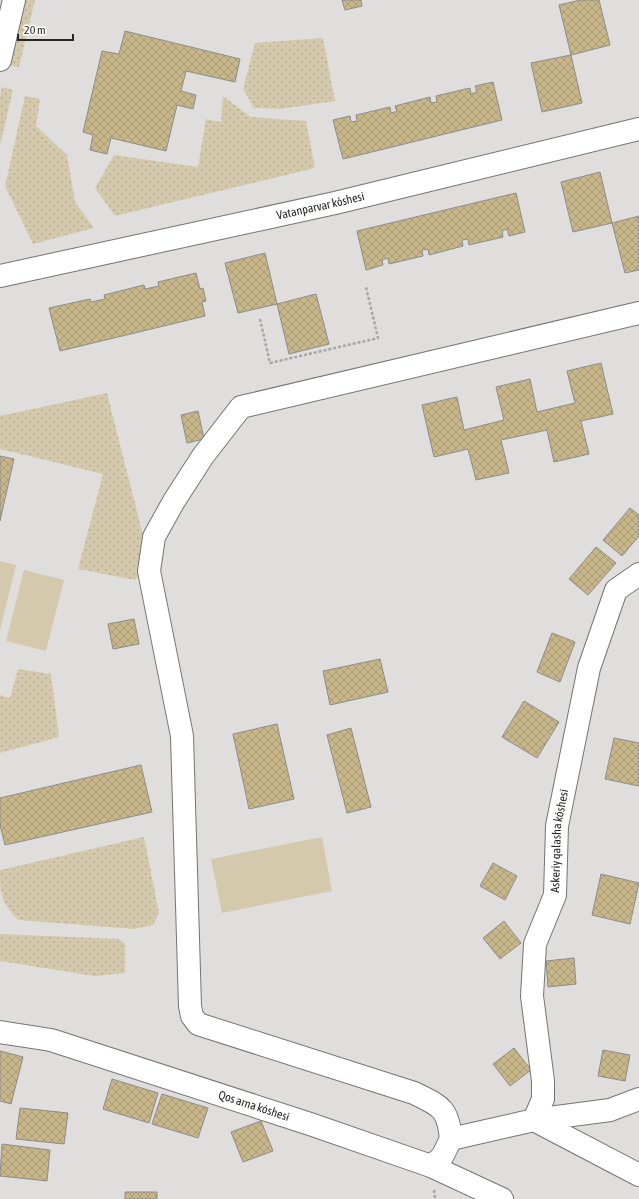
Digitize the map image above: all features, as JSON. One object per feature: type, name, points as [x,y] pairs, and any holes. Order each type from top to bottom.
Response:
[{"type":"street","points":[[0,60],[14,0]]},
{"type":"street","name":"Vatanparvar kóshesi","points":[[0,276],[335,203],[639,129]]},
{"type":"street","points":[[431,1166],[442,1157],[452,1139],[450,1122],[441,1107],[414,1093],[198,1024],[192,1016],[190,1006],[182,736],[149,571],[154,537],[174,501],[203,456],[240,407],[639,312]]},
{"type":"street","name":"Askeriy qalasha kóshesi","points":[[534,1120],[543,1099],[543,1081],[532,996],[535,944],[556,895],[557,826],[589,668],[616,590],[639,574]]},
{"type":"street","name":"Qos arna kóshesi","points":[[0,1032],[51,1040],[310,1124],[431,1166],[502,1199]]},
{"type":"street","points":[[452,1139],[534,1120],[610,1110],[639,1099]]},
{"type":"street","points":[[534,1120],[639,1175]]},
{"type":"path","points":[[260,319],[270,363],[378,338],[366,287]]},
{"type":"shaded area","points":[[23,0],[35,0],[19,67],[8,65]]},
{"type":"shaded area","points":[[323,38],[335,101],[280,109],[254,108],[243,89],[255,43]]},
{"type":"shaded area","points":[[2,87],[13,90],[0,145],[0,96]]},
{"type":"shaded area","points":[[25,96],[40,99],[36,126],[67,155],[75,202],[94,228],[33,244],[5,186]]},
{"type":"shaded area","points":[[223,96],[251,117],[306,121],[315,168],[115,216],[95,188],[114,155],[198,167],[206,119],[221,122]]},
{"type":"shaded area","points":[[107,393],[150,563],[135,580],[78,569],[103,474],[0,449],[0,416]]},
{"type":"shaded area","points":[[0,561],[16,565],[0,630]]},
{"type":"shaded area","points":[[24,570],[64,580],[46,651],[6,641]]},
{"type":"shaded area","points":[[18,669],[51,674],[59,737],[0,753],[0,695],[10,698]]},
{"type":"shaded area","points":[[144,837],[159,913],[153,925],[135,929],[18,920],[5,902],[0,886],[0,870]]},
{"type":"shaded area","points":[[322,837],[332,891],[222,913],[211,859]]},
{"type":"shaded area","points":[[0,934],[119,939],[125,944],[125,973],[95,976],[0,961]]},
{"type":"building","points":[[342,0],[361,0],[362,6],[345,10]]},
{"type":"building","points":[[581,0],[599,0],[610,45],[571,55],[559,5]]},
{"type":"building","points":[[125,31],[240,59],[235,82],[186,71],[181,91],[196,95],[193,109],[177,105],[166,151],[111,138],[107,154],[90,150],[93,135],[83,132],[102,51],[119,54]]},
{"type":"building","points":[[571,55],[582,103],[542,112],[531,63]]},
{"type":"building","points":[[493,82],[502,120],[343,159],[333,120],[350,116],[351,122],[357,121],[356,115],[390,107],[391,113],[397,112],[395,106],[430,97],[431,103],[437,102],[436,96],[470,88],[471,94],[477,92],[475,86]]},
{"type":"building","points":[[600,172],[612,223],[573,232],[561,182]]},
{"type":"building","points":[[516,193],[525,232],[509,236],[507,229],[502,231],[503,237],[469,245],[468,239],[462,240],[463,246],[429,255],[428,249],[422,250],[423,256],[389,264],[388,258],[382,260],[383,265],[366,270],[357,231]]},
{"type":"building","points":[[639,216],[639,270],[625,273],[612,223]]},
{"type":"building","points":[[265,253],[277,304],[238,313],[225,263]]},
{"type":"building","points":[[196,273],[200,289],[203,288],[206,301],[202,302],[205,316],[60,351],[49,308],[90,299],[91,302],[105,299],[104,295],[144,285],[145,289],[159,286],[158,282]]},
{"type":"building","points":[[316,294],[329,344],[289,354],[277,304]]},
{"type":"building","points":[[601,363],[613,414],[581,421],[589,454],[554,462],[547,430],[501,440],[509,473],[476,480],[468,449],[434,457],[422,405],[457,397],[464,430],[504,420],[496,387],[530,379],[537,412],[575,403],[567,371]]},
{"type":"building","points":[[198,411],[204,439],[187,443],[181,415]]},
{"type":"building","points":[[0,456],[14,459],[0,521]]},
{"type":"building","points":[[630,508],[639,515],[639,536],[622,556],[603,540]]},
{"type":"building","points":[[596,547],[616,563],[588,595],[569,579]]},
{"type":"building","points":[[134,619],[139,644],[113,649],[108,624]]},
{"type":"building","points":[[552,633],[575,642],[560,682],[537,672]]},
{"type":"building","points":[[380,659],[388,692],[330,705],[323,671]]},
{"type":"building","points":[[524,701],[559,722],[537,758],[502,737]]},
{"type":"building","points":[[277,724],[294,799],[249,809],[233,734]]},
{"type":"building","points":[[351,728],[371,807],[347,813],[327,735]]},
{"type":"building","points":[[614,738],[639,743],[639,786],[605,779]]},
{"type":"building","points":[[141,765],[152,812],[5,845],[0,825],[0,798]]},
{"type":"building","points":[[493,863],[517,876],[505,900],[480,886]]},
{"type":"building","points":[[601,874],[639,883],[630,924],[592,915]]},
{"type":"building","points":[[504,921],[521,943],[500,959],[483,938]]},
{"type":"building","points":[[574,958],[576,984],[548,987],[546,961]]},
{"type":"building","points":[[514,1048],[531,1070],[510,1086],[493,1064]]},
{"type":"building","points":[[603,1050],[630,1055],[625,1081],[598,1076]]},
{"type":"building","points":[[0,1051],[23,1057],[11,1104],[0,1101]]},
{"type":"building","points":[[112,1079],[158,1093],[149,1123],[103,1109]]},
{"type":"building","points":[[162,1094],[208,1108],[198,1138],[152,1124]]},
{"type":"building","points":[[20,1108],[68,1113],[64,1144],[16,1139]]},
{"type":"building","points":[[261,1121],[273,1151],[243,1162],[231,1132]]},
{"type":"building","points":[[2,1144],[50,1150],[47,1181],[0,1176]]},
{"type":"building","points":[[125,1192],[157,1192],[157,1199],[125,1199]]}]
